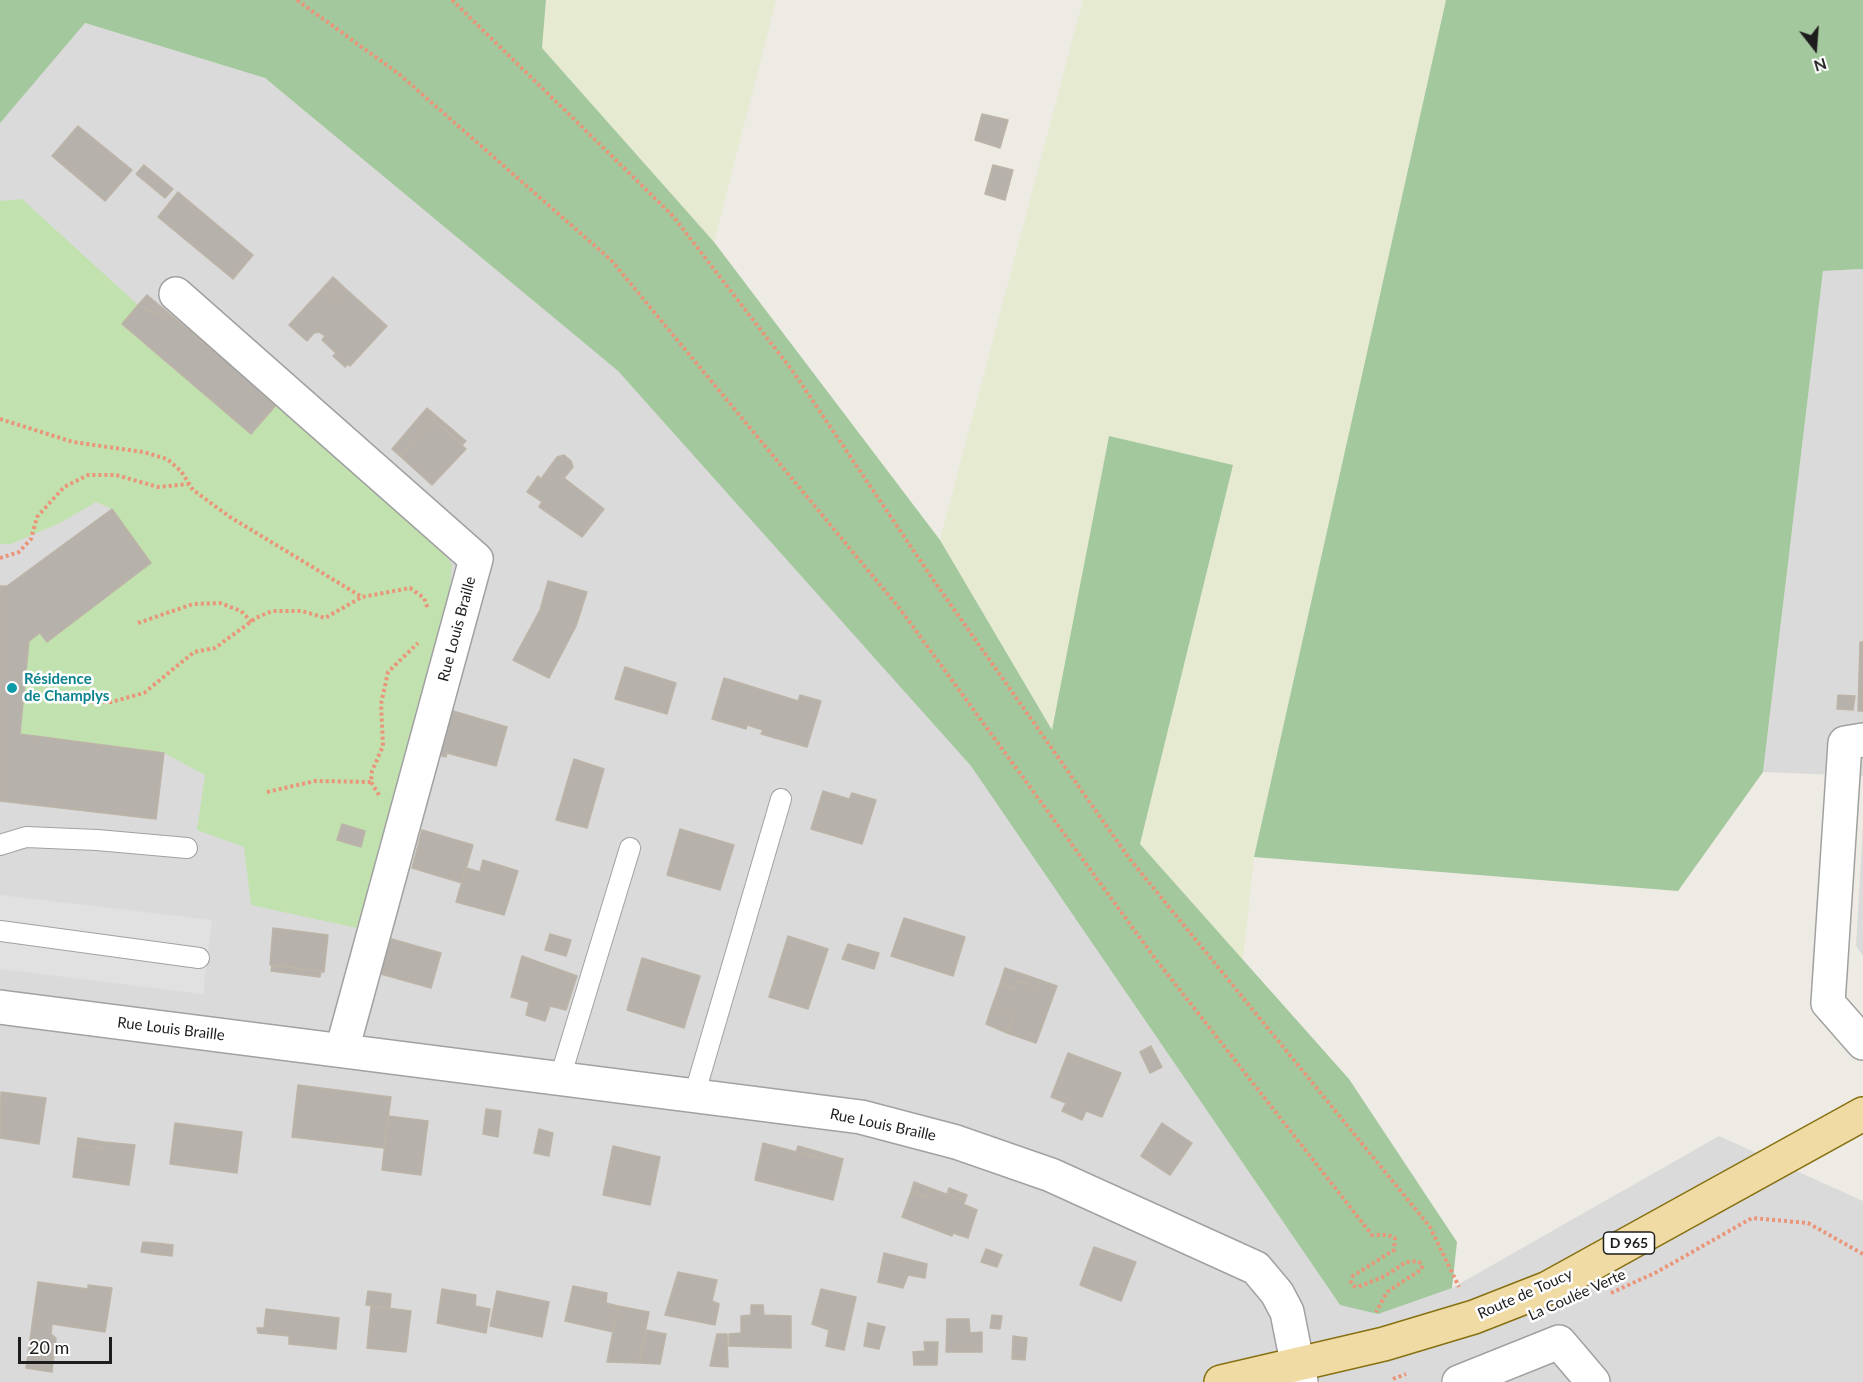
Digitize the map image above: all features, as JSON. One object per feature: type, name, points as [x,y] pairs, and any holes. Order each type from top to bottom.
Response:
[{"type":"main road","name":"Route de Toucy","points":[[1300,1374],[1384,1344],[1474,1317],[1548,1288],[1863,1114]]},
{"type":"main road","name":"D 965","points":[[1221,1382],[1300,1374]]},
{"type":"street","name":"Rue Louis Braille","points":[[176,294],[476,558],[342,1050]]},
{"type":"street","points":[[1863,740],[1845,743],[1828,1003],[1863,1043]]},
{"type":"street","name":"Rue Louis Braille","points":[[0,1007],[861,1117],[956,1142],[1051,1175],[1256,1268],[1277,1293],[1287,1312],[1300,1374]]},
{"type":"street","points":[[1459,1382],[1559,1342],[1593,1382]]},
{"type":"lane","points":[[694,1096],[781,799]]},
{"type":"lane","points":[[0,845],[26,837],[97,840],[187,848]]},
{"type":"lane","points":[[560,1078],[630,848]]},
{"type":"lane","points":[[0,931],[199,958]]},
{"type":"path","points":[[297,0],[399,74],[611,260],[900,609],[1154,957],[1372,1235],[1388,1235],[1395,1238],[1394,1250],[1357,1272],[1351,1282],[1354,1286],[1358,1287],[1385,1276],[1406,1262],[1417,1261],[1422,1264],[1422,1269],[1387,1292],[1375,1310],[1384,1344]]},
{"type":"path","points":[[452,0],[673,216],[794,373],[934,582],[1129,858],[1430,1227],[1474,1317]]},
{"type":"path","points":[[0,419],[73,442],[143,452],[167,459],[181,471],[193,490],[230,517],[362,597]]},
{"type":"path","points":[[0,558],[19,552],[31,539],[38,517],[64,487],[88,475],[116,475],[158,487],[190,484]]},
{"type":"path","points":[[92,702],[111,702],[144,693],[194,652],[215,648],[252,621],[272,611],[302,611],[325,618],[362,597],[410,588],[424,598],[431,617]]},
{"type":"path","points":[[138,623],[193,604],[220,603],[241,611],[252,621]]},
{"type":"path","points":[[381,799],[371,782],[372,771],[383,747],[381,704],[388,672],[418,645],[422,635]]},
{"type":"path","points":[[267,792],[315,781],[371,782]]},
{"type":"path","name":"La Coulée Verte","points":[[1605,1296],[1657,1272],[1752,1218],[1808,1223],[1863,1254]]},
{"type":"path","points":[[1394,1380],[1414,1371]]},
{"type":"shaded area","points":[[0,0],[85,23],[265,78],[618,371],[971,765],[1340,1305],[1452,1288],[1719,1136],[1863,1201],[1863,1382],[0,1382]]},
{"type":"shaded area","points":[[1863,269],[1863,776],[1763,772],[1823,271]]},
{"type":"shaded area","points":[[1863,824],[1863,956],[1856,946]]},
{"type":"shaded area","points":[[0,895],[212,920],[203,994],[0,969]]},
{"type":"green space","points":[[0,0],[546,0],[542,48],[714,242],[940,540],[1052,730],[1109,436],[1233,465],[1140,844],[1349,1079],[1457,1242],[1452,1288],[1378,1314],[1340,1305],[971,766],[618,371],[265,78],[85,23],[0,123]]},
{"type":"green space","points":[[546,0],[776,0],[714,242],[542,48]]},
{"type":"green space","points":[[1083,0],[1446,0],[1254,857],[1243,960],[1140,844],[1233,465],[1109,437],[1053,731],[940,540]]},
{"type":"green space","points":[[1446,0],[1863,0],[1863,269],[1823,271],[1763,772],[1678,891],[1254,857]]},
{"type":"green space","points":[[22,199],[138,305],[122,325],[250,433],[277,404],[431,529],[452,565],[443,648],[357,928],[251,905],[244,847],[197,830],[205,775],[164,753],[20,734],[29,641],[40,633],[47,642],[151,563],[112,509],[96,502],[60,523],[11,544],[0,544],[0,201]]},
{"type":"building","points":[[982,114],[1008,120],[1000,148],[975,140]]},
{"type":"building","points":[[78,126],[132,170],[105,201],[52,156]]},
{"type":"building","points":[[144,165],[173,189],[165,198],[136,174]]},
{"type":"building","points":[[993,165],[1013,170],[1005,200],[985,194]]},
{"type":"building","points":[[178,192],[253,255],[233,279],[158,217]]},
{"type":"building","points":[[333,277],[347,290],[338,301],[323,288]]},
{"type":"building","points":[[323,288],[338,301],[347,290],[387,326],[350,366],[348,364],[345,367],[333,356],[336,353],[322,340],[325,336],[319,332],[314,333],[307,341],[289,325]]},
{"type":"building","points":[[147,295],[165,310],[163,317],[138,305]]},
{"type":"building","points":[[138,305],[163,317],[165,310],[277,404],[251,434],[122,324]]},
{"type":"building","points":[[427,408],[466,441],[462,445],[433,419],[400,456],[392,449]]},
{"type":"building","points":[[433,419],[466,449],[432,485],[400,456]]},
{"type":"building","points":[[564,455],[571,461],[573,467],[564,478],[604,509],[582,537],[539,507],[542,502],[527,492],[538,476],[541,479],[557,457]]},
{"type":"building","name":"Résidence de Champlys","points":[[112,509],[151,563],[47,642],[40,633],[29,641],[20,734],[164,753],[156,819],[0,801],[0,586],[7,586]]},
{"type":"building","points":[[548,581],[587,592],[576,626],[549,678],[513,660],[540,610]]},
{"type":"building","points":[[1860,642],[1863,642],[1863,711],[1858,711]]},
{"type":"building","points":[[625,667],[676,683],[667,714],[615,699]]},
{"type":"building","points":[[724,678],[798,701],[800,695],[821,701],[807,747],[761,734],[763,730],[747,725],[746,729],[712,719]]},
{"type":"building","points":[[1838,695],[1855,696],[1853,710],[1837,709]]},
{"type":"building","points":[[443,708],[507,727],[496,766],[447,753],[446,757],[431,753]]},
{"type":"building","points":[[574,759],[604,769],[587,828],[556,820]]},
{"type":"building","points":[[823,791],[849,799],[852,793],[876,800],[862,844],[811,829]]},
{"type":"building","points":[[342,824],[365,831],[361,847],[337,840]]},
{"type":"building","points":[[680,829],[734,845],[720,890],[667,875]]},
{"type":"building","points":[[422,830],[473,845],[462,883],[412,868]]},
{"type":"building","points":[[483,860],[518,871],[504,915],[456,902],[466,868],[480,872]]},
{"type":"building","points":[[904,918],[965,937],[953,976],[891,956]]},
{"type":"building","points":[[273,928],[328,935],[324,972],[270,965]]},
{"type":"building","points":[[550,934],[571,940],[566,956],[545,950]]},
{"type":"building","points":[[381,936],[441,953],[431,988],[370,971]]},
{"type":"building","points":[[788,936],[828,949],[808,1009],[769,997]]},
{"type":"building","points":[[848,944],[879,953],[874,969],[842,959]]},
{"type":"building","points":[[522,956],[577,976],[566,1010],[550,1006],[545,1021],[526,1015],[529,1002],[511,997]]},
{"type":"building","points":[[642,958],[700,976],[684,1028],[627,1010]]},
{"type":"building","points":[[272,965],[321,971],[320,977],[271,971]]},
{"type":"building","points":[[1005,968],[1040,980],[1037,988],[1017,980],[1014,989],[1000,984]]},
{"type":"building","points":[[1017,980],[1037,988],[1040,980],[1057,986],[1036,1043],[1007,1033],[1013,1016],[991,1009],[1000,984],[1014,989]]},
{"type":"building","points":[[991,1009],[1013,1016],[1007,1033],[986,1024]]},
{"type":"building","points":[[1151,1046],[1162,1067],[1150,1073],[1140,1052]]},
{"type":"building","points":[[1068,1053],[1121,1073],[1102,1117],[1086,1111],[1082,1120],[1062,1111],[1066,1103],[1051,1097]]},
{"type":"building","points":[[298,1085],[391,1097],[384,1148],[292,1137]]},
{"type":"building","points":[[1,1092],[46,1098],[39,1144],[0,1138]]},
{"type":"building","points":[[486,1109],[501,1111],[498,1137],[483,1134]]},
{"type":"building","points":[[388,1116],[428,1121],[421,1175],[382,1170]]},
{"type":"building","points":[[175,1123],[242,1132],[237,1173],[170,1164]]},
{"type":"building","points":[[1162,1123],[1192,1143],[1170,1175],[1141,1156]]},
{"type":"building","points":[[539,1129],[553,1133],[549,1156],[534,1153]]},
{"type":"building","points":[[78,1138],[104,1142],[103,1148],[77,1145]]},
{"type":"building","points":[[104,1142],[135,1145],[129,1185],[73,1177],[77,1145],[103,1148]]},
{"type":"building","points":[[763,1143],[815,1157],[816,1151],[843,1159],[833,1200],[755,1180]]},
{"type":"building","points":[[613,1146],[660,1157],[650,1205],[603,1195]]},
{"type":"building","points":[[798,1146],[816,1151],[815,1157],[796,1152]]},
{"type":"building","points":[[914,1182],[930,1188],[927,1197],[911,1192]]},
{"type":"building","points":[[930,1188],[965,1201],[963,1204],[977,1210],[968,1238],[953,1233],[952,1236],[902,1217],[911,1192],[927,1197]]},
{"type":"building","points":[[949,1188],[967,1195],[965,1201],[947,1194]]},
{"type":"building","points":[[143,1242],[156,1243],[154,1254],[141,1252]]},
{"type":"building","points":[[156,1243],[173,1245],[172,1256],[154,1254]]},
{"type":"building","points":[[1094,1247],[1136,1262],[1121,1301],[1080,1285]]},
{"type":"building","points":[[986,1249],[1002,1255],[997,1267],[981,1262]]},
{"type":"building","points":[[884,1253],[927,1264],[925,1278],[908,1275],[903,1288],[878,1282]]},
{"type":"building","points":[[678,1272],[717,1280],[712,1301],[719,1304],[715,1325],[665,1315]]},
{"type":"building","points":[[38,1282],[88,1289],[88,1285],[112,1288],[105,1332],[52,1324],[51,1334],[56,1338],[52,1372],[26,1368]]},
{"type":"building","points":[[573,1286],[607,1293],[606,1303],[618,1306],[613,1332],[565,1321]]},
{"type":"building","points":[[442,1289],[476,1295],[475,1306],[490,1309],[486,1333],[437,1323]]},
{"type":"building","points":[[821,1289],[856,1297],[844,1350],[826,1346],[829,1330],[812,1324]]},
{"type":"building","points":[[368,1291],[391,1294],[390,1308],[366,1305]]},
{"type":"building","points":[[497,1291],[549,1302],[542,1337],[490,1326]]},
{"type":"building","points":[[751,1305],[763,1305],[764,1315],[791,1316],[791,1348],[729,1346],[729,1334],[741,1333],[741,1316],[751,1315]]},
{"type":"building","points":[[371,1306],[411,1311],[406,1352],[367,1348]]},
{"type":"building","points":[[618,1306],[649,1312],[639,1363],[607,1362]]},
{"type":"building","points":[[266,1309],[339,1318],[336,1349],[289,1344],[289,1336],[258,1333],[257,1328],[264,1328]]},
{"type":"building","points":[[992,1315],[1002,1316],[1000,1329],[990,1328]]},
{"type":"building","points":[[947,1319],[969,1319],[970,1333],[982,1332],[982,1352],[946,1352]]},
{"type":"building","points":[[868,1323],[885,1327],[879,1349],[864,1346]]},
{"type":"building","points":[[646,1330],[666,1334],[660,1364],[639,1363]]},
{"type":"building","points":[[717,1334],[727,1334],[728,1367],[710,1366]]},
{"type":"building","points":[[1013,1336],[1027,1338],[1025,1360],[1012,1359]]},
{"type":"building","points":[[924,1342],[938,1342],[937,1365],[914,1365],[913,1352],[925,1351]]},
{"type":"place","name":"Résidence de Champlys","points":[[12,688]]}]
